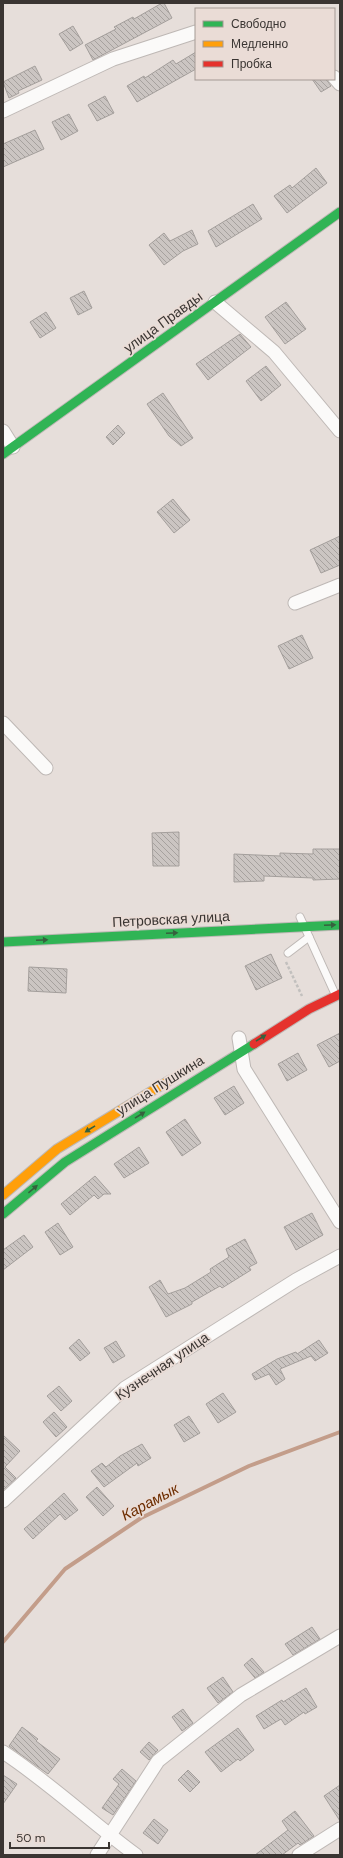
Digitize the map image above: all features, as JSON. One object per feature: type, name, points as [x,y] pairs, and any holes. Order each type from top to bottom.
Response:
[{"type":"street","points":[[3,111],[113,59],[195,32]]},
{"type":"street","name":"улица Правды","points":[[8,451],[340,212]]},
{"type":"street","points":[[215,302],[274,352],[340,431]]},
{"type":"street","points":[[3,431],[8,451]]},
{"type":"street","points":[[295,603],[340,585]]},
{"type":"street","points":[[3,723],[46,768]]},
{"type":"street","points":[[296,917],[313,916]]},
{"type":"street","name":"Петровская улица","points":[[3,942],[340,925]]},
{"type":"street","points":[[328,987],[340,981]]},
{"type":"street","name":"улица Пушкина","points":[[3,1214],[65,1162],[239,1041],[338,995]]},
{"type":"street","points":[[239,1041],[244,1069],[340,1222]]},
{"type":"street","name":"улица Пушкина","points":[[3,1195],[57,1150],[178,1075]]},
{"type":"street","name":"Кузнечная улица","points":[[3,1501],[125,1388],[296,1280],[340,1256]]},
{"type":"street","points":[[97,1855],[158,1761],[241,1694],[340,1636]]},
{"type":"street","points":[[3,1752],[20,1763],[109,1836],[136,1855]]},
{"type":"street","points":[[299,1855],[340,1829]]},
{"type":"lane","points":[[296,917],[304,926],[328,987],[338,995]]},
{"type":"lane","points":[[288,953],[309,937]]},
{"type":"building","points":[[164,3],[172,18],[93,60],[85,45],[116,29],[114,27],[133,17],[134,19]]},
{"type":"building","points":[[73,26],[83,43],[70,51],[59,34]]},
{"type":"building","points":[[195,53],[195,70],[137,102],[127,86],[144,76],[145,78],[173,60],[176,64]]},
{"type":"building","points":[[35,66],[42,80],[18,91],[19,93],[9,98],[3,82]]},
{"type":"building","points":[[313,80],[327,80],[331,86],[321,92]]},
{"type":"building","points":[[105,96],[114,113],[97,121],[88,105]]},
{"type":"building","points":[[69,114],[78,131],[61,140],[52,122]]},
{"type":"building","points":[[35,130],[44,149],[3,167],[3,144]]},
{"type":"building","points":[[316,168],[327,183],[287,213],[274,196],[290,185],[292,188]]},
{"type":"building","points":[[253,204],[262,219],[216,247],[208,231]]},
{"type":"building","points":[[192,230],[198,244],[183,251],[164,265],[149,245],[164,233],[170,241]]},
{"type":"building","points":[[84,291],[92,308],[78,315],[70,298]]},
{"type":"building","points":[[286,302],[306,329],[285,344],[265,317]]},
{"type":"building","points":[[46,312],[56,328],[40,338],[30,322]]},
{"type":"building","points":[[240,334],[251,347],[208,380],[196,364]]},
{"type":"building","points":[[266,366],[281,385],[261,401],[246,381]]},
{"type":"building","points":[[163,393],[193,438],[181,446],[169,436],[147,404]]},
{"type":"building","points":[[118,425],[125,433],[113,445],[106,437]]},
{"type":"building","points":[[173,499],[190,520],[174,533],[157,512]]},
{"type":"building","points":[[340,536],[340,565],[321,573],[310,550]]},
{"type":"building","points":[[302,635],[313,658],[289,669],[278,646]]},
{"type":"building","points":[[179,832],[179,866],[153,866],[152,833]]},
{"type":"building","points":[[313,849],[340,849],[340,879],[313,880],[313,878],[264,876],[264,881],[234,882],[234,854],[280,856],[280,853],[313,854]]},
{"type":"building","points":[[271,954],[282,978],[256,990],[245,966]]},
{"type":"building","points":[[29,967],[67,969],[66,993],[28,991]]},
{"type":"building","points":[[340,1033],[340,1061],[329,1067],[317,1045]]},
{"type":"building","points":[[298,1053],[307,1070],[287,1081],[278,1064]]},
{"type":"building","points":[[234,1086],[244,1103],[225,1115],[214,1098]]},
{"type":"building","points":[[185,1119],[201,1143],[182,1156],[166,1132]]},
{"type":"building","points":[[139,1147],[149,1163],[124,1178],[114,1164]]},
{"type":"building","points":[[95,1176],[111,1194],[104,1194],[98,1199],[94,1195],[70,1215],[61,1204]]},
{"type":"building","points":[[312,1213],[323,1235],[296,1250],[284,1227]]},
{"type":"building","points":[[58,1223],[73,1247],[60,1255],[45,1232]]},
{"type":"building","points":[[24,1235],[33,1247],[3,1270],[3,1250]]},
{"type":"building","points":[[245,1239],[257,1263],[249,1267],[251,1270],[222,1288],[220,1286],[192,1302],[192,1304],[166,1317],[149,1287],[160,1280],[168,1294],[185,1288],[211,1272],[210,1269],[229,1257],[226,1249]]},
{"type":"building","points":[[79,1339],[90,1353],[80,1361],[69,1348]]},
{"type":"building","points":[[319,1340],[328,1353],[315,1361],[311,1356],[280,1369],[285,1379],[276,1385],[269,1374],[255,1380],[252,1374],[277,1359],[296,1352],[297,1354]]},
{"type":"building","points":[[116,1341],[125,1356],[113,1363],[104,1348]]},
{"type":"building","points":[[59,1386],[72,1401],[61,1411],[47,1396]]},
{"type":"building","points":[[223,1393],[236,1412],[218,1423],[206,1404]]},
{"type":"building","points":[[54,1412],[67,1427],[56,1437],[43,1422]]},
{"type":"building","points":[[189,1416],[200,1433],[184,1442],[174,1425]]},
{"type":"building","points":[[3,1435],[20,1451],[5,1467],[16,1478],[3,1490]]},
{"type":"building","points":[[142,1444],[151,1458],[138,1466],[137,1463],[104,1487],[91,1471],[102,1463],[106,1467],[120,1456]]},
{"type":"building","points":[[97,1487],[114,1506],[103,1516],[86,1497]]},
{"type":"building","points":[[64,1493],[78,1510],[65,1520],[60,1514],[33,1539],[24,1529]]},
{"type":"building","points":[[312,1627],[320,1639],[293,1655],[285,1644]]},
{"type":"building","points":[[252,1658],[264,1672],[255,1678],[244,1665]]},
{"type":"building","points":[[223,1677],[233,1692],[218,1703],[207,1688]]},
{"type":"building","points":[[306,1688],[317,1707],[305,1714],[304,1712],[285,1725],[281,1719],[264,1729],[256,1716],[282,1700],[283,1702]]},
{"type":"building","points":[[183,1709],[193,1723],[182,1731],[172,1717]]},
{"type":"building","points":[[22,1727],[38,1739],[36,1741],[60,1759],[48,1774],[9,1746]]},
{"type":"building","points":[[238,1728],[254,1750],[240,1761],[238,1759],[221,1772],[205,1752]]},
{"type":"building","points":[[149,1742],[158,1750],[149,1760],[140,1752]]},
{"type":"building","points":[[122,1769],[136,1781],[113,1815],[102,1808],[119,1784],[113,1779]]},
{"type":"building","points":[[188,1770],[200,1782],[190,1792],[178,1780]]},
{"type":"building","points":[[3,1775],[17,1784],[3,1804]]},
{"type":"building","points":[[340,1785],[340,1821],[324,1796]]},
{"type":"building","points":[[295,1811],[314,1836],[300,1845],[298,1843],[282,1855],[255,1855],[288,1830],[282,1821]]},
{"type":"building","points":[[154,1819],[168,1830],[158,1844],[143,1833]]},
{"type":"waterway","name":"Карамык","points":[[3,1642],[65,1569],[141,1518],[249,1466],[340,1432]]},
{"type":"traffic: fast","points":[[3,454],[340,212]]},
{"type":"traffic: fast","points":[[3,942],[340,925]]},
{"type":"traffic: fast","points":[[3,1214],[65,1162],[254,1044]]},
{"type":"traffic: slow","points":[[3,1195],[57,1149],[170,1080]]},
{"type":"traffic: jam","points":[[254,1044],[309,1009],[340,994]]}]
